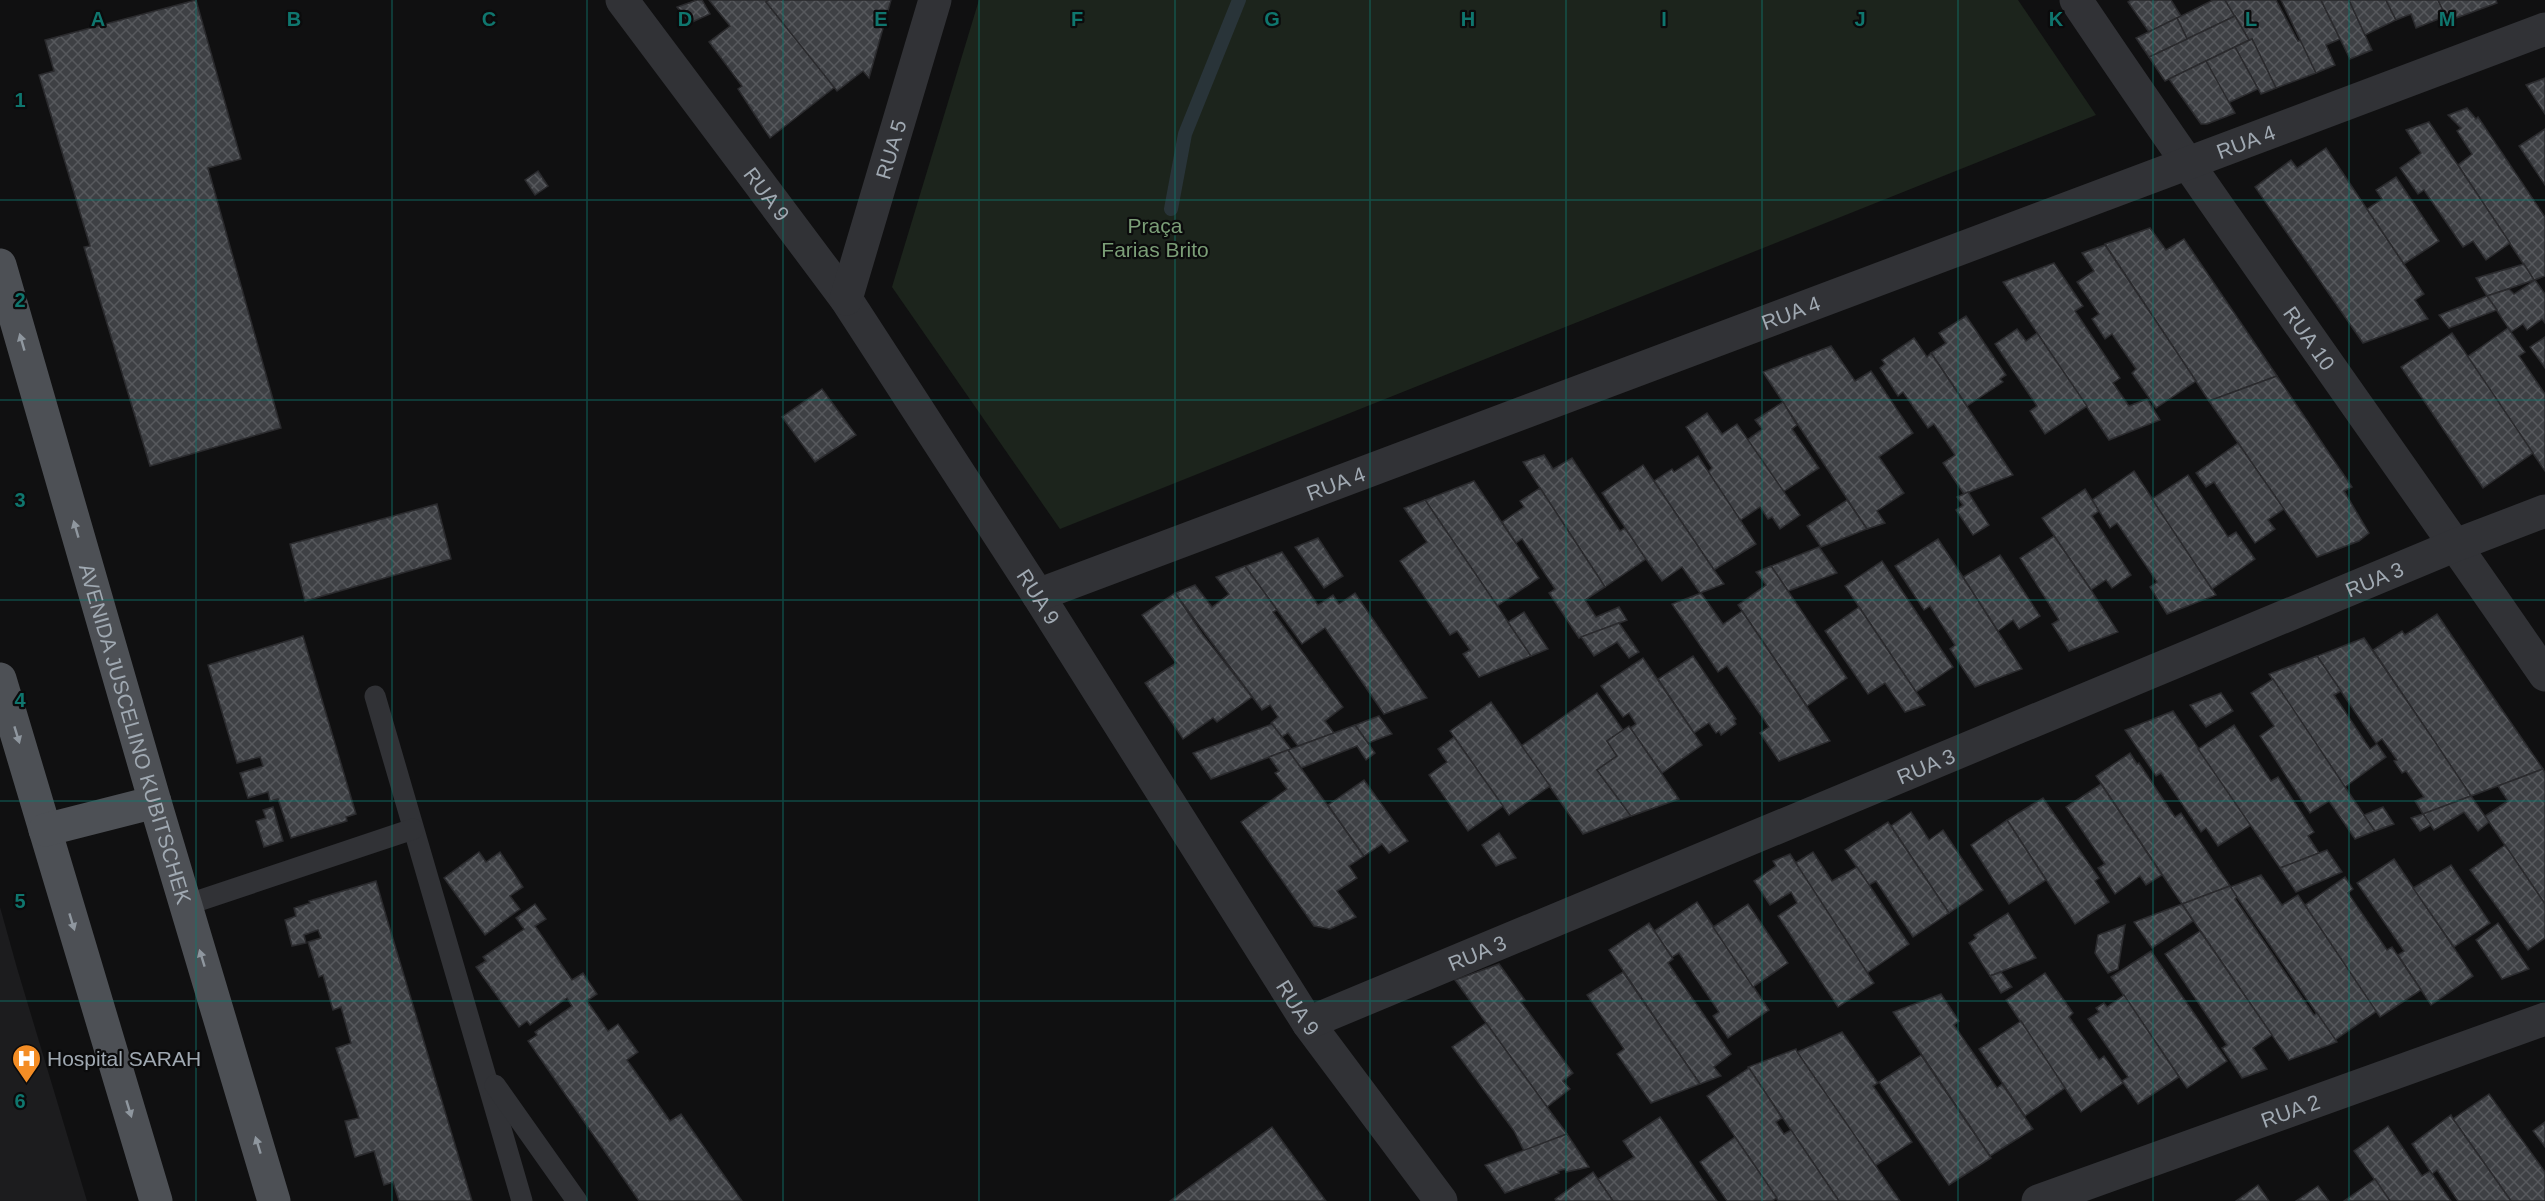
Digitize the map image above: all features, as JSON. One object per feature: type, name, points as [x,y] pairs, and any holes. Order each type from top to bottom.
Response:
[{"type":"main road","name":"AVENIDA JUSCELINO KUBITSCHEK","points":[[0,265],[155,802],[274,1201]]},
{"type":"main road","points":[[0,679],[156,1201]]},
{"type":"main road","points":[[45,830],[155,802]]},
{"type":"street","name":"RUA 9","points":[[622,0],[846,299],[1038,596],[1308,1023],[1441,1201]]},
{"type":"street","name":"RUA 5","points":[[846,299],[935,0]]},
{"type":"street","name":"RUA 10","points":[[2076,0],[2186,163],[2545,675]]},
{"type":"street","name":"RUA 4","points":[[1038,596],[2545,29]]},
{"type":"street","name":"RUA 3","points":[[1308,1023],[2456,545],[2545,512]]},
{"type":"street","name":"RUA 2","points":[[2038,1201],[2545,1019]]},
{"type":"lane","points":[[375,696],[522,1201]]},
{"type":"lane","points":[[186,905],[413,829]]},
{"type":"lane","points":[[484,1070],[577,1201]]},
{"type":"shaded area","name":"Hospital SARAH","points":[[0,907],[17,968],[87,1201],[0,1201]]},
{"type":"green space","name":"Praça Farias Brito","points":[[979,0],[2018,0],[2096,115],[1060,529],[892,287]]},
{"type":"building","points":[[196,0],[241,159],[208,168],[281,428],[150,466],[84,247],[90,246],[39,75],[54,71],[45,40]]},
{"type":"building","points":[[702,0],[710,14],[690,23],[677,7]]},
{"type":"building","points":[[709,0],[769,0],[766,2],[835,87],[770,138],[738,89],[742,86],[709,42],[730,26]]},
{"type":"building","points":[[769,0],[891,0],[869,78],[863,71],[837,91],[766,2]]},
{"type":"building","points":[[2131,0],[2171,0],[2181,16],[2149,32],[2128,2]]},
{"type":"building","points":[[2213,0],[2225,0],[2235,16],[2187,39],[2177,18]]},
{"type":"building","points":[[2225,0],[2276,0],[2298,41],[2301,40],[2316,73],[2276,88],[2252,39],[2249,40]]},
{"type":"building","points":[[2281,0],[2321,0],[2340,39],[2326,45],[2335,65],[2316,73]]},
{"type":"building","points":[[2321,0],[2349,0],[2372,50],[2350,59]]},
{"type":"building","points":[[2349,0],[2386,0],[2396,20],[2365,35]]},
{"type":"building","points":[[2386,0],[2438,0],[2446,16],[2416,28],[2411,14],[2396,20]]},
{"type":"building","points":[[2438,0],[2496,0],[2497,3],[2448,21]]},
{"type":"building","points":[[2235,16],[2249,40],[2165,81],[2149,57]]},
{"type":"building","points":[[2177,18],[2187,39],[2149,57],[2136,38]]},
{"type":"building","points":[[2252,39],[2276,88],[2261,94],[2235,47]]},
{"type":"building","points":[[2235,47],[2258,89],[2228,103],[2206,61]]},
{"type":"building","points":[[2206,61],[2235,113],[2207,124],[2201,124],[2169,79]]},
{"type":"building","points":[[2545,78],[2545,114],[2526,85]]},
{"type":"building","points":[[2467,108],[2476,119],[2478,117],[2545,217],[2545,276],[2534,280],[2458,165],[2472,154],[2457,131],[2461,128],[2448,115]]},
{"type":"building","points":[[2429,122],[2510,243],[2486,260],[2473,241],[2463,247],[2424,190],[2418,194],[2400,168],[2421,153],[2406,130]]},
{"type":"building","points":[[2545,129],[2545,185],[2519,146]]},
{"type":"building","points":[[2326,148],[2424,294],[2415,300],[2428,319],[2363,343],[2255,187],[2291,160],[2297,168]]},
{"type":"building","points":[[538,171],[548,186],[535,195],[525,180]]},
{"type":"building","points":[[2396,177],[2439,241],[2404,264],[2367,209],[2382,199],[2376,190]]},
{"type":"building","points":[[2150,228],[2166,250],[2184,239],[2277,376],[2209,401],[2105,244]]},
{"type":"building","points":[[2105,245],[2196,381],[2156,408],[2132,373],[2136,369],[2112,334],[2105,339],[2092,319],[2099,314],[2077,282],[2094,271],[2082,253]]},
{"type":"building","points":[[2054,263],[2083,306],[2075,311],[2120,378],[2113,383],[2129,406],[2147,399],[2160,420],[2109,440],[2003,282]]},
{"type":"building","points":[[2524,264],[2534,280],[2487,296],[2476,278]]},
{"type":"building","points":[[2535,280],[2545,294],[2545,323],[2542,319],[2527,330],[2523,324],[2511,332],[2487,296],[2509,289],[2514,294]]},
{"type":"building","points":[[2487,296],[2497,310],[2449,328],[2439,315]]},
{"type":"building","points":[[1966,316],[2006,375],[2000,379],[2003,382],[1967,406],[1931,353],[1946,343],[1939,333]]},
{"type":"building","points":[[2508,328],[2525,352],[2519,356],[2545,394],[2545,471],[2467,357]]},
{"type":"building","points":[[2017,329],[2026,341],[2037,333],[2087,406],[2045,434],[2030,411],[2037,406],[1995,344]]},
{"type":"building","points":[[2452,333],[2533,453],[2483,488],[2401,367]]},
{"type":"building","points":[[2545,337],[2545,368],[2530,347]]},
{"type":"building","points":[[1914,338],[1927,357],[1931,353],[2013,475],[1964,494],[1943,463],[1955,455],[1934,424],[1928,428],[1903,392],[1898,396],[1880,368],[1885,364],[1882,360]]},
{"type":"building","points":[[1831,346],[1855,381],[1871,371],[1913,433],[1879,457],[1904,493],[1877,511],[1885,523],[1867,529],[1763,372]]},
{"type":"building","points":[[2277,376],[2352,487],[2344,491],[2369,533],[2359,541],[2317,557],[2209,401]]},
{"type":"building","points":[[822,389],[856,435],[815,462],[782,417]]},
{"type":"building","points":[[1783,402],[1797,425],[1792,429],[1819,468],[1783,492],[1747,440],[1762,429],[1755,420]]},
{"type":"building","points":[[1707,413],[1722,434],[1737,424],[1800,515],[1780,529],[1772,517],[1768,519],[1760,507],[1741,520],[1739,519],[1708,472],[1712,468],[1686,427]]},
{"type":"building","points":[[2238,443],[2284,509],[2268,520],[2275,529],[2255,543],[2214,482],[2206,487],[2196,473]]},
{"type":"building","points":[[1544,455],[1553,469],[1572,458],[1620,531],[1625,528],[1646,559],[1605,587],[1523,462]]},
{"type":"building","points":[[1698,456],[1756,544],[1714,570],[1654,481],[1672,469],[1674,472]]},
{"type":"building","points":[[1643,465],[1724,584],[1700,593],[1682,567],[1662,581],[1646,559],[1602,493]]},
{"type":"building","points":[[2134,471],[2216,595],[2167,614],[2150,587],[2157,582],[2117,523],[2110,528],[2092,500]]},
{"type":"building","points":[[2188,475],[2228,537],[2236,532],[2255,559],[2212,589],[2152,499]]},
{"type":"building","points":[[1474,481],[1539,578],[1497,606],[1425,500]]},
{"type":"building","points":[[1540,488],[1605,587],[1585,600],[1596,617],[1619,607],[1627,620],[1579,638],[1549,593],[1555,589],[1522,539],[1516,543],[1502,522],[1524,507],[1520,501]]},
{"type":"building","points":[[2085,489],[2099,511],[2092,516],[2131,575],[2112,588],[2106,580],[2091,590],[2042,518]]},
{"type":"building","points":[[1968,492],[1989,525],[1973,535],[1956,510],[1963,505],[1957,497]]},
{"type":"building","points":[[1425,500],[1531,656],[1479,677],[1463,654],[1470,650],[1457,631],[1450,635],[1400,561],[1427,542],[1404,508]]},
{"type":"building","points":[[1847,500],[1867,529],[1821,547],[1807,526]]},
{"type":"building","points":[[437,504],[451,559],[305,601],[290,544]]},
{"type":"building","points":[[2054,536],[2118,632],[2069,651],[2052,624],[2059,620],[2020,558]]},
{"type":"building","points":[[1318,538],[1343,576],[1324,588],[1295,547]]},
{"type":"building","points":[[1938,539],[2022,669],[1975,687],[1950,649],[1955,645],[1930,606],[1924,610],[1895,566]]},
{"type":"building","points":[[1819,547],[1837,573],[1788,591],[1771,566]]},
{"type":"building","points":[[1282,552],[1318,605],[1333,595],[1339,604],[1355,593],[1427,698],[1384,714],[1325,628],[1302,644],[1245,566]]},
{"type":"building","points":[[2000,555],[2040,616],[2019,629],[2013,620],[1998,631],[1963,577]]},
{"type":"building","points":[[1882,561],[1953,667],[1916,692],[1845,586]]},
{"type":"building","points":[[1245,566],[1277,610],[1273,612],[1343,707],[1325,721],[1334,733],[1298,746],[1288,733],[1282,737],[1271,723],[1278,717],[1270,705],[1262,710],[1175,593],[1195,585],[1212,607],[1229,594],[1216,577]]},
{"type":"building","points":[[1771,566],[1847,678],[1807,706],[1738,605],[1766,585],[1756,572]]},
{"type":"building","points":[[1175,593],[1203,635],[1252,697],[1217,722],[1213,718],[1183,739],[1145,683],[1176,663],[1142,615]]},
{"type":"building","points":[[1701,593],[1723,624],[1742,611],[1830,741],[1779,761],[1760,733],[1769,727],[1727,666],[1718,672],[1672,604]]},
{"type":"building","points":[[1859,607],[1925,705],[1905,712],[1885,683],[1868,694],[1825,631]]},
{"type":"building","points":[[1524,612],[1548,649],[1531,656],[1508,622]]},
{"type":"building","points":[[2437,614],[2543,769],[2471,796],[2373,650],[2402,631],[2405,635]]},
{"type":"building","points":[[1619,623],[1639,652],[1629,658],[1617,642],[1594,656],[1581,637]]},
{"type":"building","points":[[303,636],[356,814],[346,817],[347,821],[291,838],[278,799],[270,801],[268,792],[248,798],[240,773],[263,766],[260,757],[237,763],[208,665]]},
{"type":"building","points":[[2364,638],[2471,796],[2423,814],[2415,801],[2424,797],[2406,771],[2402,773],[2394,761],[2397,760],[2382,739],[2376,743],[2317,656]]},
{"type":"building","points":[[1693,656],[1736,719],[1734,720],[1736,724],[1721,735],[1719,731],[1716,733],[1709,723],[1694,733],[1658,679]]},
{"type":"building","points":[[2317,656],[2341,691],[2334,695],[2370,749],[2377,744],[2386,757],[2345,787],[2269,674]]},
{"type":"building","points":[[1643,658],[1702,745],[1662,773],[1630,728],[1636,724],[1629,713],[1623,717],[1601,686]]},
{"type":"building","points":[[2273,679],[2375,831],[2355,839],[2329,801],[2310,813],[2260,736],[2274,726],[2251,693]]},
{"type":"building","points":[[1597,693],[1623,730],[1607,741],[1617,756],[1597,770],[1631,816],[1583,834],[1521,746]]},
{"type":"building","points":[[2221,693],[2233,711],[2206,727],[2190,705]]},
{"type":"building","points":[[1491,702],[1550,786],[1509,815],[1450,731]]},
{"type":"building","points":[[2173,711],[2251,825],[2218,846],[2206,828],[2201,832],[2161,773],[2156,776],[2125,730]]},
{"type":"building","points":[[1379,716],[1392,734],[1368,743],[1355,725]]},
{"type":"building","points":[[1272,724],[1291,749],[1211,779],[1193,753]]},
{"type":"building","points":[[1355,725],[1375,753],[1366,760],[1357,746],[1301,768],[1288,750]]},
{"type":"building","points":[[2234,725],[2271,781],[2278,777],[2314,832],[2308,836],[2319,853],[2280,868],[2198,749]]},
{"type":"building","points":[[1629,726],[1679,799],[1631,816],[1597,770],[1617,756],[1607,741]]},
{"type":"building","points":[[1454,737],[1503,806],[1468,831],[1429,775],[1447,762],[1438,749]]},
{"type":"building","points":[[1288,750],[1364,856],[1349,866],[1357,878],[1337,891],[1356,917],[1330,929],[1314,926],[1241,822],[1287,789],[1275,773],[1279,771],[1269,757]]},
{"type":"building","points":[[2130,753],[2175,817],[2181,813],[2230,886],[2182,904],[2096,776]]},
{"type":"building","points":[[2543,769],[2545,773],[2545,904],[2485,816],[2508,801],[2498,786]]},
{"type":"building","points":[[1364,780],[1408,841],[1389,853],[1382,844],[1364,856],[1328,805]]},
{"type":"building","points":[[2101,784],[2162,875],[2146,885],[2140,876],[2115,894],[2098,868],[2105,864],[2066,807]]},
{"type":"building","points":[[2471,796],[2489,822],[2478,831],[2464,812],[2434,830],[2423,814]]},
{"type":"building","points":[[2043,798],[2099,878],[2095,881],[2109,902],[2075,924],[2007,820]]},
{"type":"building","points":[[273,807],[283,841],[264,847],[256,821],[266,818],[263,810]]},
{"type":"building","points":[[2383,807],[2394,824],[2375,831],[2364,815]]},
{"type":"building","points":[[1911,812],[1929,840],[1943,830],[1983,890],[1949,913],[1891,826]]},
{"type":"building","points":[[2423,814],[2431,825],[2420,831],[2411,818]]},
{"type":"building","points":[[2007,820],[2046,880],[2009,904],[1971,845]]},
{"type":"building","points":[[1888,822],[1949,913],[1913,937],[1876,881],[1869,885],[1845,850]]},
{"type":"building","points":[[1499,833],[1516,858],[1496,866],[1482,845]]},
{"type":"building","points":[[2505,845],[2545,904],[2545,938],[2528,950],[2470,870]]},
{"type":"building","points":[[2327,850],[2342,872],[2296,892],[2280,868]]},
{"type":"building","points":[[479,852],[486,862],[500,852],[523,887],[510,896],[520,909],[485,935],[444,878]]},
{"type":"building","points":[[1813,852],[1832,881],[1857,867],[1909,944],[1867,973],[1795,863]]},
{"type":"building","points":[[1790,854],[1874,983],[1838,1007],[1778,916],[1797,903],[1791,892],[1770,905],[1754,881],[1776,866],[1773,861]]},
{"type":"building","points":[[2394,859],[2473,976],[2431,1005],[2398,955],[2404,951],[2357,883]]},
{"type":"building","points":[[2451,865],[2490,923],[2454,947],[2413,888]]},
{"type":"building","points":[[2261,875],[2282,905],[2298,895],[2377,1011],[2335,1040],[2230,887]]},
{"type":"building","points":[[2345,877],[2353,889],[2348,893],[2387,950],[2392,947],[2421,990],[2380,1017],[2305,905]]},
{"type":"building","points":[[376,881],[472,1201],[399,1201],[393,1182],[384,1185],[374,1151],[355,1157],[345,1121],[359,1118],[336,1048],[351,1043],[341,1007],[333,1010],[323,975],[319,977],[308,942],[321,938],[318,930],[304,935],[306,943],[292,946],[285,920],[296,916],[294,908],[310,903],[309,901]]},
{"type":"building","points":[[2230,886],[2237,897],[2235,899],[2314,1015],[2317,1013],[2337,1042],[2289,1060],[2182,904]]},
{"type":"building","points":[[1697,902],[1769,1010],[1728,1038],[1713,1016],[1719,1012],[1679,953],[1672,957],[1654,931]]},
{"type":"building","points":[[535,904],[546,919],[535,926],[572,980],[583,973],[597,994],[587,1001],[608,1031],[618,1024],[638,1052],[627,1060],[670,1121],[681,1114],[742,1201],[639,1201],[528,1041],[537,1035],[535,1032],[572,1006],[567,998],[530,1025],[527,1021],[519,1027],[476,967],[486,961],[483,957],[524,929],[516,918]]},
{"type":"building","points":[[1748,904],[1788,963],[1753,987],[1713,927]]},
{"type":"building","points":[[2182,904],[2193,921],[2152,948],[2134,922]]},
{"type":"building","points":[[2008,913],[2036,958],[1990,976],[1969,943],[1976,938],[1974,935]]},
{"type":"building","points":[[1649,923],[1673,959],[1668,963],[1731,1054],[1714,1067],[1721,1076],[1700,1084],[1609,950]]},
{"type":"building","points":[[2498,923],[2529,969],[2502,979],[2476,940]]},
{"type":"building","points":[[2125,925],[2118,969],[2108,973],[2095,953],[2098,935]]},
{"type":"building","points":[[2200,931],[2272,1035],[2253,1048],[2267,1069],[2242,1078],[2222,1048],[2227,1045],[2165,954]]},
{"type":"building","points":[[2151,951],[2227,1061],[2187,1088],[2111,977]]},
{"type":"building","points":[[1499,964],[1525,1000],[1521,1002],[1573,1073],[1563,1081],[1570,1089],[1547,1107],[1455,980]]},
{"type":"building","points":[[1623,972],[1700,1084],[1651,1103],[1617,1054],[1624,1049],[1587,995]]},
{"type":"building","points":[[2001,972],[2012,987],[2001,993],[1990,976]]},
{"type":"building","points":[[2045,973],[2073,1013],[2069,1017],[2099,1060],[2104,1056],[2123,1083],[2081,1112],[2006,1000]]},
{"type":"building","points":[[1941,994],[1959,1021],[1954,1025],[1997,1088],[2002,1084],[2033,1129],[1990,1156],[1893,1012]]},
{"type":"building","points":[[2124,995],[2179,1077],[2138,1104],[2122,1081],[2128,1077],[2088,1019],[2099,1012],[2096,1008],[2104,1003],[2107,1007]]},
{"type":"building","points":[[2021,1021],[2065,1088],[2025,1116],[1979,1049]]},
{"type":"building","points":[[1486,1023],[1567,1134],[1524,1151],[1514,1131],[1452,1047]]},
{"type":"building","points":[[1842,1032],[1878,1083],[1873,1086],[1912,1142],[1875,1166],[1797,1052]]},
{"type":"building","points":[[1796,1049],[1900,1201],[1839,1201],[1748,1067]]},
{"type":"building","points":[[1921,1055],[1991,1158],[1949,1185],[1879,1082]]},
{"type":"building","points":[[1749,1068],[1782,1118],[1776,1122],[1784,1134],[1791,1130],[1839,1201],[1778,1201],[1707,1096]]},
{"type":"building","points":[[2489,1094],[2545,1172],[2545,1201],[2511,1201],[2453,1119]]},
{"type":"building","points":[[2451,1115],[2511,1201],[2458,1201],[2437,1170],[2432,1174],[2412,1144]]},
{"type":"building","points":[[1660,1117],[1717,1201],[1613,1201],[1598,1179],[1634,1157],[1623,1141]]},
{"type":"building","points":[[2545,1122],[2545,1147],[2533,1131]]},
{"type":"building","points":[[2388,1126],[2422,1176],[2430,1171],[2451,1201],[2390,1201],[2354,1151]]},
{"type":"building","points":[[1272,1127],[1326,1201],[1170,1201]]},
{"type":"building","points":[[1567,1134],[1589,1167],[1566,1172],[1565,1169],[1558,1171],[1559,1173],[1505,1193],[1485,1165]]},
{"type":"building","points":[[1735,1137],[1777,1198],[1772,1201],[1727,1201],[1700,1162]]},
{"type":"building","points":[[1593,1172],[1613,1201],[1556,1201],[1555,1199]]},
{"type":"building","points":[[2375,1179],[2390,1201],[2344,1201]]},
{"type":"building","points":[[2258,1185],[2269,1201],[2236,1201]]},
{"type":"building","points":[[2318,1186],[2329,1201],[2296,1201]]},
{"type":"waterway","points":[[1171,209],[1185,134],[1239,0]]},
{"type":"place","name":"Hospital SARAH","points":[[26,1084]]}]
